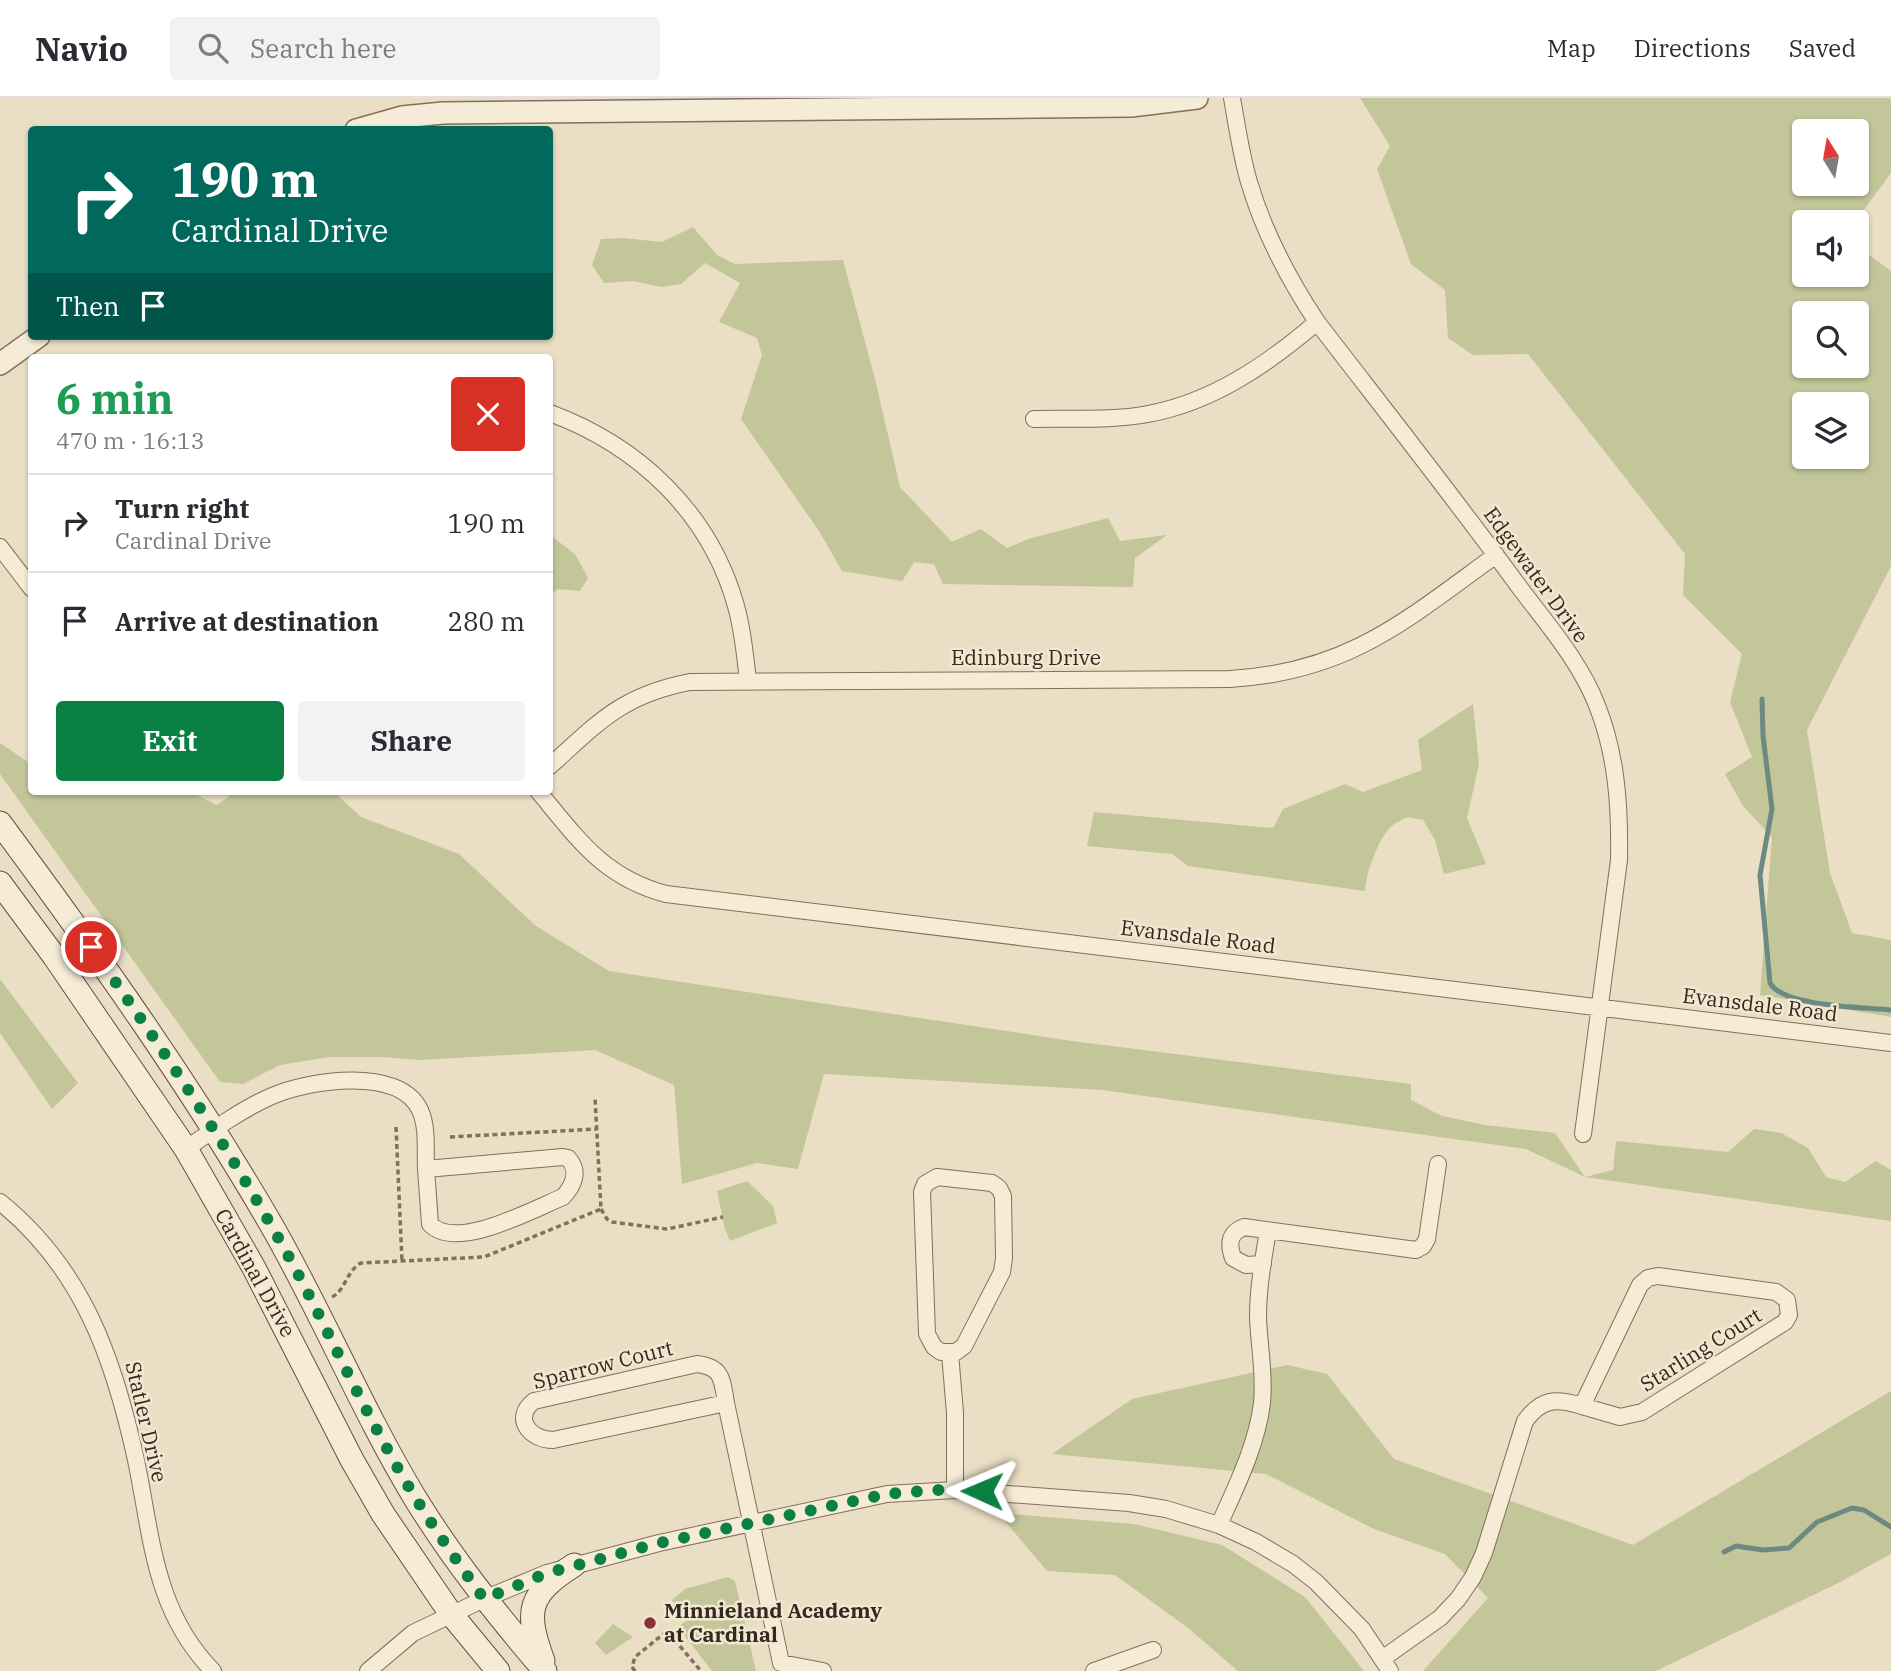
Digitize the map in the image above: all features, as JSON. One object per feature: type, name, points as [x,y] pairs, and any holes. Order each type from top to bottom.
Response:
[{"type":"main road","name":"Cardinal Drive","points":[[0,823],[154,1036],[214,1130],[273,1228],[409,1488],[484,1599],[546,1671]]},
{"type":"main road","name":"Cardinal Drive","points":[[0,883],[69,978],[186,1149],[254,1268],[352,1460],[383,1514],[451,1614],[498,1671]]},
{"type":"main road","points":[[546,1671],[533,1633],[532,1612],[544,1589],[558,1575],[574,1566]]},
{"type":"street","points":[[370,126],[402,117],[443,113],[1131,106],[1197,98]]},
{"type":"street","name":"Edgewater Drive","points":[[1232,98],[1246,169],[1262,221],[1295,289],[1317,322],[1496,555],[1582,674],[1598,707],[1611,755],[1619,812],[1619,860],[1583,1134]]},
{"type":"street","points":[[1034,419],[1136,416],[1184,405],[1214,393],[1251,373],[1317,322]]},
{"type":"street","points":[[0,364],[33,340]]},
{"type":"street","points":[[553,415],[592,431],[632,456],[658,478],[682,505],[703,534],[729,584],[741,626],[748,680]]},
{"type":"street","points":[[0,547],[28,584]]},
{"type":"street","name":"Edinburg Drive","points":[[553,763],[615,709],[638,696],[690,682],[1230,679],[1289,672],[1337,657],[1393,629],[1496,555]]},
{"type":"street","name":"Evansdale Road","points":[[542,795],[601,863],[643,888],[666,894],[1891,1043]]},
{"type":"street","points":[[186,1149],[269,1097],[285,1091],[323,1083],[379,1082],[395,1087],[417,1104],[425,1126],[426,1168],[428,1219],[436,1231],[478,1231],[562,1197],[570,1189],[575,1177],[574,1166],[568,1158],[563,1157],[426,1168]]},
{"type":"street","points":[[1263,1264],[1239,1264],[1233,1258],[1230,1237],[1236,1230],[1244,1227],[1416,1250],[1427,1239],[1438,1164]]},
{"type":"street","points":[[937,1177],[992,1183],[999,1188],[1003,1196],[1002,1272],[964,1346],[950,1353],[933,1347],[928,1334],[922,1192],[925,1184],[937,1177]]},
{"type":"street","name":"Statler Drive","points":[[0,1202],[42,1241],[87,1306],[113,1368],[136,1461],[149,1542],[158,1575],[172,1612],[189,1641],[213,1671]]},
{"type":"street","points":[[1219,1525],[1256,1433],[1262,1404],[1263,1375],[1258,1317],[1268,1231]]},
{"type":"street","name":"Starling Court","points":[[1386,1665],[1440,1618],[1458,1599],[1473,1577],[1484,1553],[1525,1421],[1532,1411],[1542,1404],[1555,1401],[1620,1417],[1642,1412],[1785,1322],[1789,1315],[1787,1300],[1776,1292],[1658,1276],[1648,1278],[1640,1285],[1582,1406]]},
{"type":"street","points":[[950,1353],[955,1413],[955,1490]]},
{"type":"street","name":"Sparrow Court","points":[[726,1403],[553,1440],[542,1440],[533,1436],[525,1426],[523,1417],[526,1407],[534,1401],[697,1364],[715,1369],[722,1377],[781,1663],[823,1671]]},
{"type":"street","points":[[368,1671],[414,1633],[484,1599],[547,1573],[751,1522],[887,1494],[955,1490],[1129,1503],[1166,1509],[1219,1525],[1256,1542],[1293,1564],[1333,1596],[1362,1629],[1386,1665]]},
{"type":"street","points":[[1094,1671],[1153,1650]]},
{"type":"path","points":[[396,1127],[402,1261]]},
{"type":"path","points":[[450,1137],[597,1129]]},
{"type":"path","points":[[601,1209],[612,1222],[667,1229],[723,1217]]},
{"type":"path","points":[[338,1294],[352,1269],[361,1263]]},
{"type":"path","points":[[635,1671],[632,1667],[635,1657],[667,1631],[701,1671]]},
{"type":"green space","points":[[1360,98],[1891,100],[1891,173],[1864,210],[1792,210],[1792,287],[1869,287],[1869,255],[1891,271],[1891,566],[1807,730],[1830,873],[1852,933],[1891,940],[1891,1017],[1760,995],[1772,837],[1743,806],[1725,774],[1752,757],[1730,702],[1742,654],[1683,595],[1685,554],[1528,354],[1473,355],[1448,338],[1445,290],[1411,264],[1377,169],[1390,146]]},
{"type":"green space","points":[[693,227],[717,255],[735,264],[843,260],[900,487],[952,542],[981,529],[1007,548],[1028,539],[1108,518],[1120,541],[1167,535],[1135,558],[1133,587],[943,584],[934,564],[914,562],[902,581],[842,571],[819,531],[741,419],[762,355],[757,338],[719,322],[740,283],[705,263],[681,284],[661,287],[633,281],[604,283],[592,265],[601,239],[662,242]]},
{"type":"green space","points":[[553,537],[575,554],[588,578],[580,591],[558,589],[553,593]]},
{"type":"green space","points":[[1473,704],[1479,764],[1467,818],[1486,864],[1444,874],[1435,840],[1423,820],[1408,817],[1393,825],[1383,837],[1370,865],[1365,891],[1188,866],[1172,854],[1087,846],[1094,812],[1273,828],[1283,809],[1345,784],[1363,792],[1422,770],[1418,740]]},
{"type":"green space","points":[[0,743],[28,762],[28,795],[197,795],[217,805],[231,795],[337,795],[361,817],[459,854],[536,926],[609,971],[1072,1041],[1411,1084],[1411,1100],[1442,1116],[1485,1125],[1555,1133],[1585,1177],[1526,1149],[1102,1090],[824,1074],[798,1169],[757,1163],[682,1184],[674,1085],[595,1050],[420,1060],[329,1057],[280,1065],[243,1084],[220,1082],[0,774]]},
{"type":"green space","points":[[0,979],[78,1083],[52,1109],[0,1033]]},
{"type":"green space","points":[[1754,1129],[1781,1133],[1808,1148],[1826,1177],[1845,1182],[1876,1161],[1891,1170],[1891,1221],[1585,1177],[1613,1170],[1616,1141],[1728,1152]]},
{"type":"green space","points":[[747,1181],[773,1206],[777,1223],[730,1241],[717,1191]]},
{"type":"green space","points":[[1287,1365],[1327,1374],[1394,1459],[1633,1545],[1891,1391],[1891,1554],[1836,1584],[1656,1671],[1423,1671],[1488,1598],[1445,1554],[1374,1529],[1266,1474],[1052,1454],[1132,1399]]},
{"type":"green space","points":[[998,1513],[1134,1524],[1222,1545],[1305,1597],[1364,1671],[1238,1671],[1188,1628],[1115,1575],[1047,1571]]},
{"type":"green space","points":[[728,1577],[735,1581],[756,1671],[712,1671],[678,1627],[687,1620],[672,1600],[685,1589]]},
{"type":"green space","points":[[613,1624],[633,1637],[606,1655],[595,1643]]},
{"type":"waterway","points":[[1762,699],[1763,736],[1772,809],[1760,875],[1770,983],[1778,991],[1807,1001],[1891,1010]]},
{"type":"waterway","points":[[1724,1552],[1736,1546],[1763,1550],[1789,1548],[1817,1522],[1852,1508],[1864,1510],[1891,1527]]},
{"type":"place","name":"Minnieland Academy at Cardinal","points":[[650,1623]]},
{"type":"route","points":[[91,947],[154,1036],[226,1149],[273,1228],[384,1443],[416,1499],[484,1599],[547,1573],[659,1543],[769,1518],[887,1494],[934,1490],[982,1491]]}]
